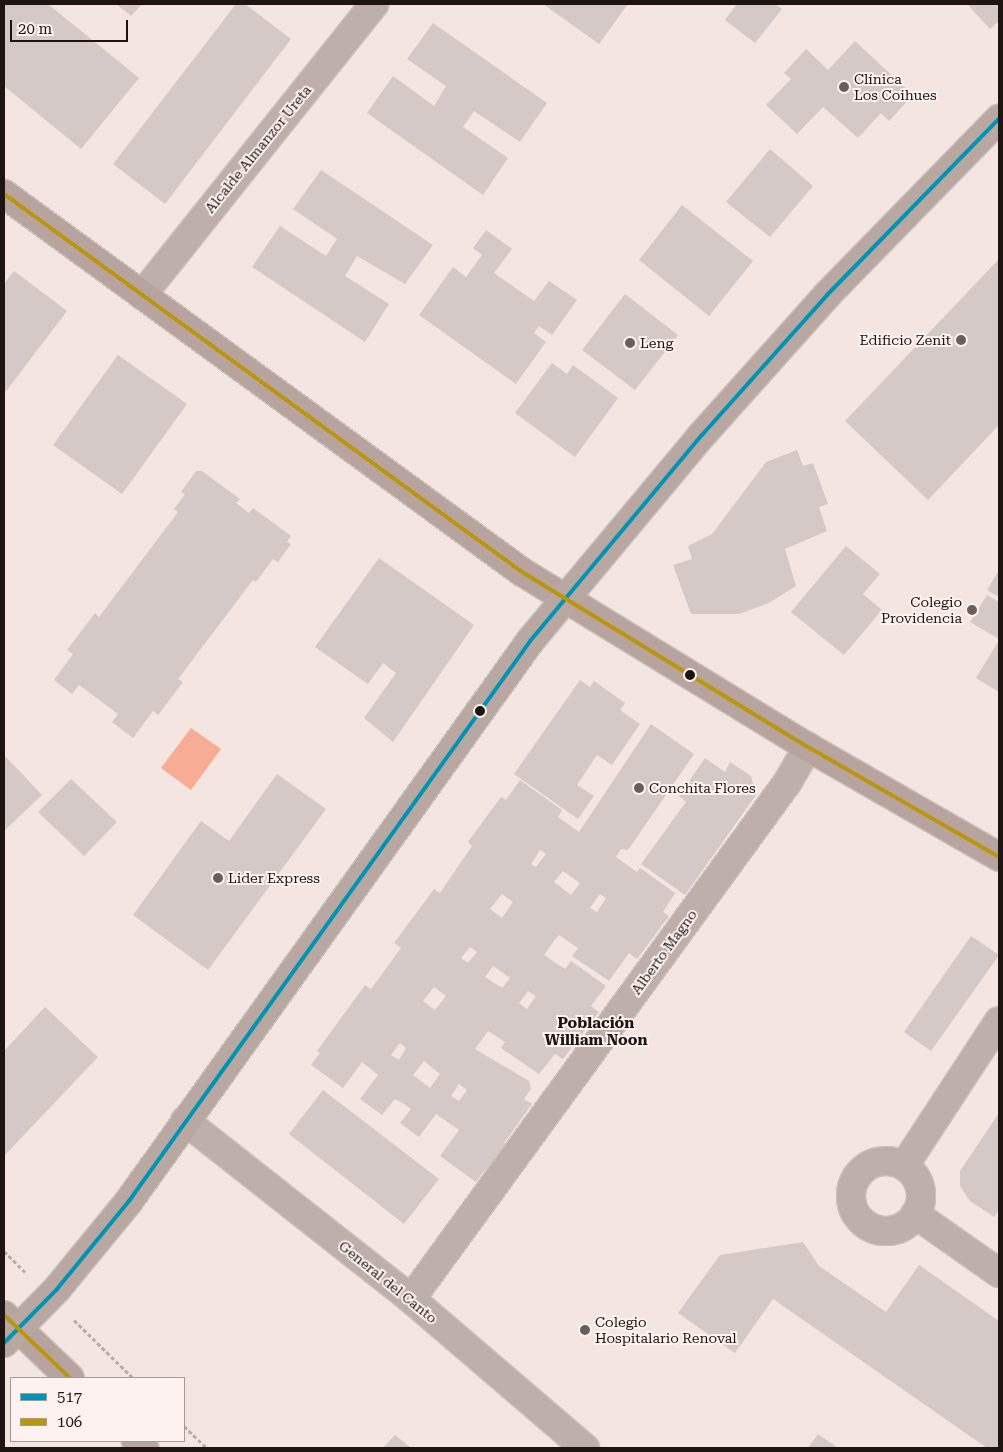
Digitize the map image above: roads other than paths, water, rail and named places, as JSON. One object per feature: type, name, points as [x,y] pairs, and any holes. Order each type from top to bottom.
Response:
[{"type":"main road","points":[[69,1377],[9,1329],[57,1289],[123,1208],[531,640],[702,435],[827,295],[999,119]]},
{"type":"main road","points":[[4,194],[522,572],[808,748],[999,857]]},
{"type":"street","name":"Alcalde Almanzor Ureta","points":[[142,295],[374,4]]},
{"type":"street","name":"Alberto Magno","points":[[411,1299],[787,783],[808,748]]},
{"type":"street","points":[[904,1166],[999,1021]]},
{"type":"street","name":"General del Canto","points":[[185,1121],[411,1299],[585,1448]]},
{"type":"street","points":[[891,1161],[904,1166],[920,1188],[915,1214],[906,1224],[880,1230],[867,1226],[851,1204],[856,1178],[865,1168],[891,1161]]},
{"type":"street","points":[[915,1214],[999,1273]]},
{"type":"place","name":"Clínica Los Coihues","points":[[844,87]]},
{"type":"place","name":"Edificio Zenit","points":[[961,340]]},
{"type":"place","name":"Leng","points":[[630,343]]},
{"type":"place","name":"Colegio Providencia","points":[[972,610]]},
{"type":"place","name":"Conchita Flores","points":[[639,788]]},
{"type":"place","name":"Lider Express","points":[[218,878]]},
{"type":"place","name":"Colegio Hospitalario Renoval","points":[[585,1330]]},
{"type":"district","name":"Población William Noon","points":[[596,1032]]}]
